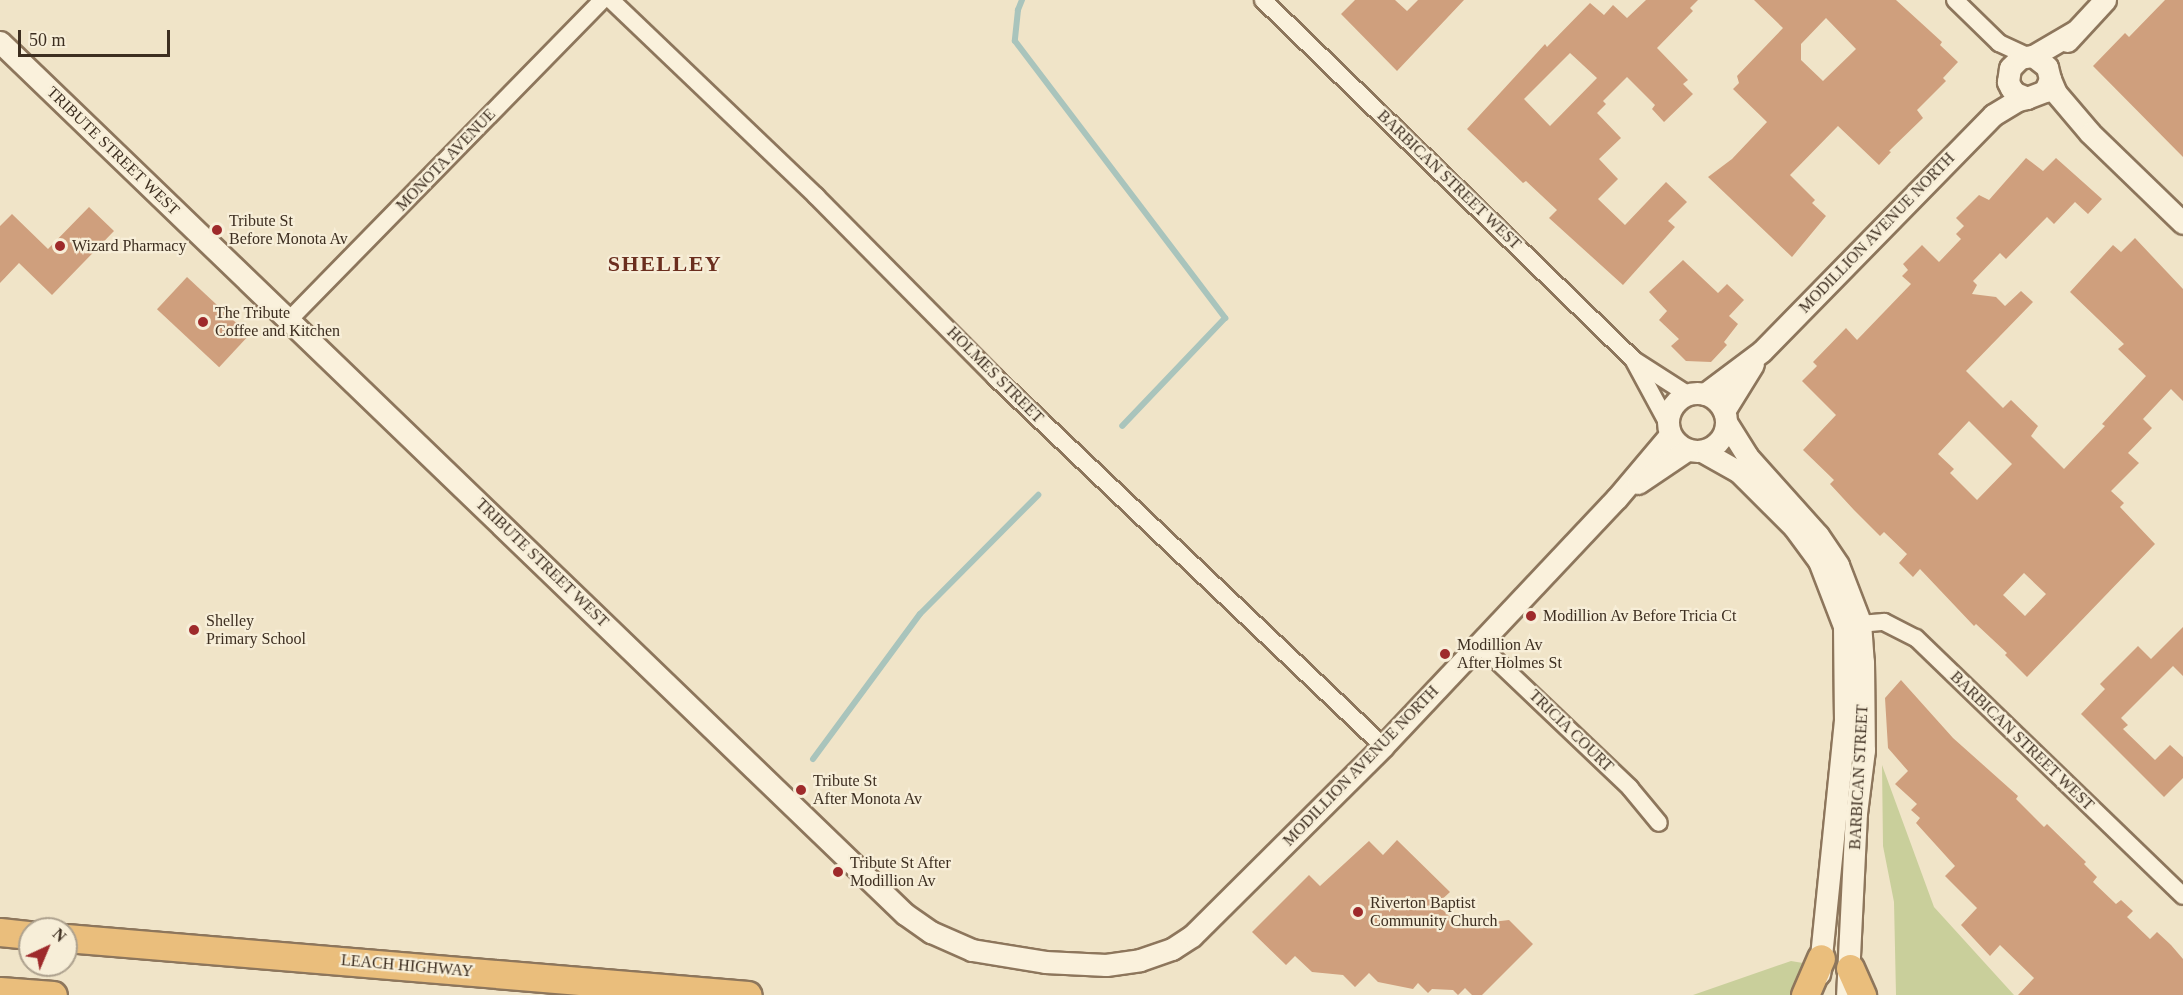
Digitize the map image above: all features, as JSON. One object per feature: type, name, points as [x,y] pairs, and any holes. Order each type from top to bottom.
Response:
[{"type":"highway","points":[[0,932],[18,934]]},
{"type":"highway","name":"LEACH HIGHWAY","points":[[78,939],[748,995]]},
{"type":"highway","points":[[1805,995],[1821,958]]},
{"type":"highway","points":[[1850,968],[1862,995]]},
{"type":"highway","points":[[0,991],[53,995]]},
{"type":"street","name":"MONOTA AVENUE","points":[[290,319],[602,0]]},
{"type":"street","name":"HOLMES STREET","points":[[611,0],[816,196],[995,377],[1383,746]]},
{"type":"street","name":"BARBICAN STREET WEST","points":[[1263,0],[1634,360],[1719,404],[1725,416]]},
{"type":"street","points":[[1955,0],[1999,43],[2039,65],[2056,93],[2090,133],[2183,223]]},
{"type":"street","points":[[2039,65],[2105,0]]},
{"type":"street","name":"TRIBUTE STREET WEST","points":[[0,42],[919,926],[951,943],[972,950],[1045,962],[1106,965],[1140,960]]},
{"type":"street","points":[[1999,43],[2008,78],[2015,93],[2031,97],[2090,133]]},
{"type":"street","points":[[2008,78],[2014,62],[2039,65]]},
{"type":"street","points":[[2031,97],[2045,91],[2039,65]]},
{"type":"street","name":"MODILLION AVENUE NORTH","points":[[1993,116],[2008,90],[2008,78]]},
{"type":"street","name":"MODILLION AVENUE NORTH","points":[[1696,394],[1762,351],[1993,116],[2018,100],[2031,97]]},
{"type":"street","name":"MODILLION AVENUE NORTH","points":[[1725,416],[1762,351]]},
{"type":"street","name":"BARBICAN STREET WEST","points":[[1634,360],[1674,441],[1694,451]]},
{"type":"street","points":[[1668,428],[1673,405],[1696,394]]},
{"type":"street","points":[[1694,451],[1717,444],[1725,430],[1725,416]]},
{"type":"street","name":"BARBICAN STREET","points":[[1725,416],[1747,456],[1818,535],[1838,565],[1863,661],[1864,750],[1856,813],[1847,995]]},
{"type":"street","name":"MODILLION AVENUE NORTH","points":[[1140,960],[1172,949],[1192,936],[1383,746],[1616,499],[1668,428]]},
{"type":"street","name":"MODILLION AVENUE NORTH","points":[[1616,499],[1694,451]]},
{"type":"street","name":"BARBICAN STREET","points":[[1694,451],[1739,472],[1794,527],[1819,561],[1852,624],[1845,720],[1817,995]]},
{"type":"street","name":"BARBICAN STREET WEST","points":[[1852,624],[1884,622],[1916,638],[2183,896]]},
{"type":"street","name":"TRICIA COURT","points":[[1478,643],[1630,788],[1659,823]]},
{"type":"green space","points":[[1882,765],[1934,907],[2014,995],[1896,995],[1894,902],[1883,846]]},
{"type":"green space","points":[[1791,961],[1803,963],[1793,995],[1693,995]]},
{"type":"building","points":[[1355,0],[1395,0],[1407,11],[1418,0],[1464,0],[1397,71],[1341,14]]},
{"type":"building","points":[[1646,0],[1698,0],[1690,8],[1693,11],[1657,48],[1688,80],[1683,84],[1693,94],[1664,122],[1652,109],[1655,105],[1627,77],[1603,101],[1606,104],[1597,113],[1621,138],[1599,159],[1618,179],[1598,199],[1625,225],[1666,182],[1687,202],[1668,221],[1675,227],[1623,285],[1549,218],[1557,210],[1526,181],[1523,183],[1467,129],[1545,44],[1547,47],[1590,3],[1604,15],[1613,5],[1627,18]],"holes":[[[1570,53],[1597,78],[1550,126],[1524,99]]]},
{"type":"building","points":[[1754,0],[1896,0],[1942,42],[1940,45],[1958,62],[1943,78],[1946,81],[1917,110],[1923,118],[1889,151],[1891,152],[1879,165],[1838,126],[1790,175],[1815,200],[1812,203],[1826,216],[1792,257],[1708,177],[1732,159],[1767,122],[1733,89],[1739,83],[1737,76],[1783,28]],"holes":[[[1826,18],[1856,49],[1823,81],[1801,60],[1801,44]]]},
{"type":"building","points":[[2165,0],[2183,0],[2183,157],[2093,66],[2125,33],[2129,37]]},
{"type":"building","points":[[2026,158],[2043,171],[2056,158],[2102,199],[2088,214],[2075,202],[2054,224],[2047,217],[2006,259],[2000,253],[1973,281],[1977,285],[1972,294],[1996,297],[2005,306],[2021,291],[2033,302],[1966,371],[2003,408],[2011,400],[2038,426],[2031,436],[2064,469],[2105,426],[2102,424],[2146,376],[2118,349],[2124,344],[2070,292],[2113,245],[2121,252],[2135,238],[2183,289],[2183,401],[2171,389],[2143,419],[2152,428],[2128,453],[2139,463],[2111,491],[2124,503],[2120,507],[2155,544],[2027,677],[2005,655],[2007,653],[1976,624],[1974,626],[1920,569],[1913,577],[1899,563],[1907,554],[1884,532],[1880,536],[1854,510],[1830,484],[1834,480],[1803,450],[1836,415],[1802,381],[1817,366],[1813,362],[1846,328],[1857,340],[1911,284],[1902,276],[1908,270],[1903,264],[1922,245],[1939,262],[1961,239],[1956,234],[1964,226],[1956,218],[1979,195],[1989,200]],"holes":[[[1969,421],[2012,464],[1977,500],[1950,473],[1954,469],[1938,454]],[[2024,573],[2046,594],[2025,616],[2003,595]]]},
{"type":"building","points":[[89,207],[114,231],[52,295],[19,263],[0,283],[0,226],[12,214],[48,249]]},
{"type":"building","points":[[1683,260],[1718,293],[1727,284],[1744,300],[1729,316],[1738,324],[1724,342],[1727,345],[1711,362],[1686,361],[1671,346],[1679,339],[1659,320],[1667,311],[1649,292]]},
{"type":"building","name":"The Tribute Coffee and Kitchen","points":[[187,277],[249,335],[219,367],[157,309]]},
{"type":"building","points":[[2183,627],[2183,676],[2173,666],[2121,718],[2128,725],[2123,729],[2155,760],[2170,745],[2183,757],[2183,778],[2164,797],[2081,714],[2105,689],[2100,684],[2138,646],[2151,659]]},
{"type":"building","points":[[1901,680],[1953,738],[2018,796],[2016,799],[2044,827],[2047,824],[2086,862],[2084,864],[2097,877],[2093,882],[2116,904],[2121,900],[2133,911],[2127,917],[2150,939],[2157,932],[2171,945],[2183,959],[2183,995],[2018,995],[2034,978],[2000,945],[1990,956],[1961,925],[1977,908],[1945,876],[1955,866],[1916,823],[1920,818],[1911,810],[1917,804],[1895,784],[1908,771],[1888,748],[1885,698]]},
{"type":"building","name":"Riverton Baptist Community Church","points":[[1397,840],[1450,892],[1437,904],[1459,926],[1509,920],[1533,944],[1482,995],[1472,995],[1465,988],[1458,995],[1453,990],[1432,989],[1428,993],[1418,983],[1413,989],[1378,982],[1369,973],[1355,987],[1343,975],[1312,972],[1295,956],[1286,965],[1252,932],[1309,875],[1320,886],[1369,841],[1383,855]]},
{"type":"waterway","points":[[1022,0],[1018,10],[1015,41],[1225,318],[1122,426]]},
{"type":"waterway","points":[[813,759],[920,614],[1038,495]]},
{"type":"place","name":"Tribute St Before Monota Av","points":[[217,230]]},
{"type":"place","name":"Wizard Pharmacy","points":[[60,246]]},
{"type":"place","name":"The Tribute Coffee and Kitchen","points":[[203,322]]},
{"type":"place","name":"Modillion Av Before Tricia Ct","points":[[1531,616]]},
{"type":"place","name":"Shelley Primary School","points":[[194,630]]},
{"type":"place","name":"Modillion Av After Holmes St","points":[[1445,654]]},
{"type":"place","name":"Tribute St After Monota Av","points":[[801,790]]},
{"type":"place","name":"Tribute St After Modillion Av","points":[[838,872]]},
{"type":"place","name":"Riverton Baptist Community Church","points":[[1358,912]]},
{"type":"district","name":"SHELLEY","points":[[665,264]]}]
